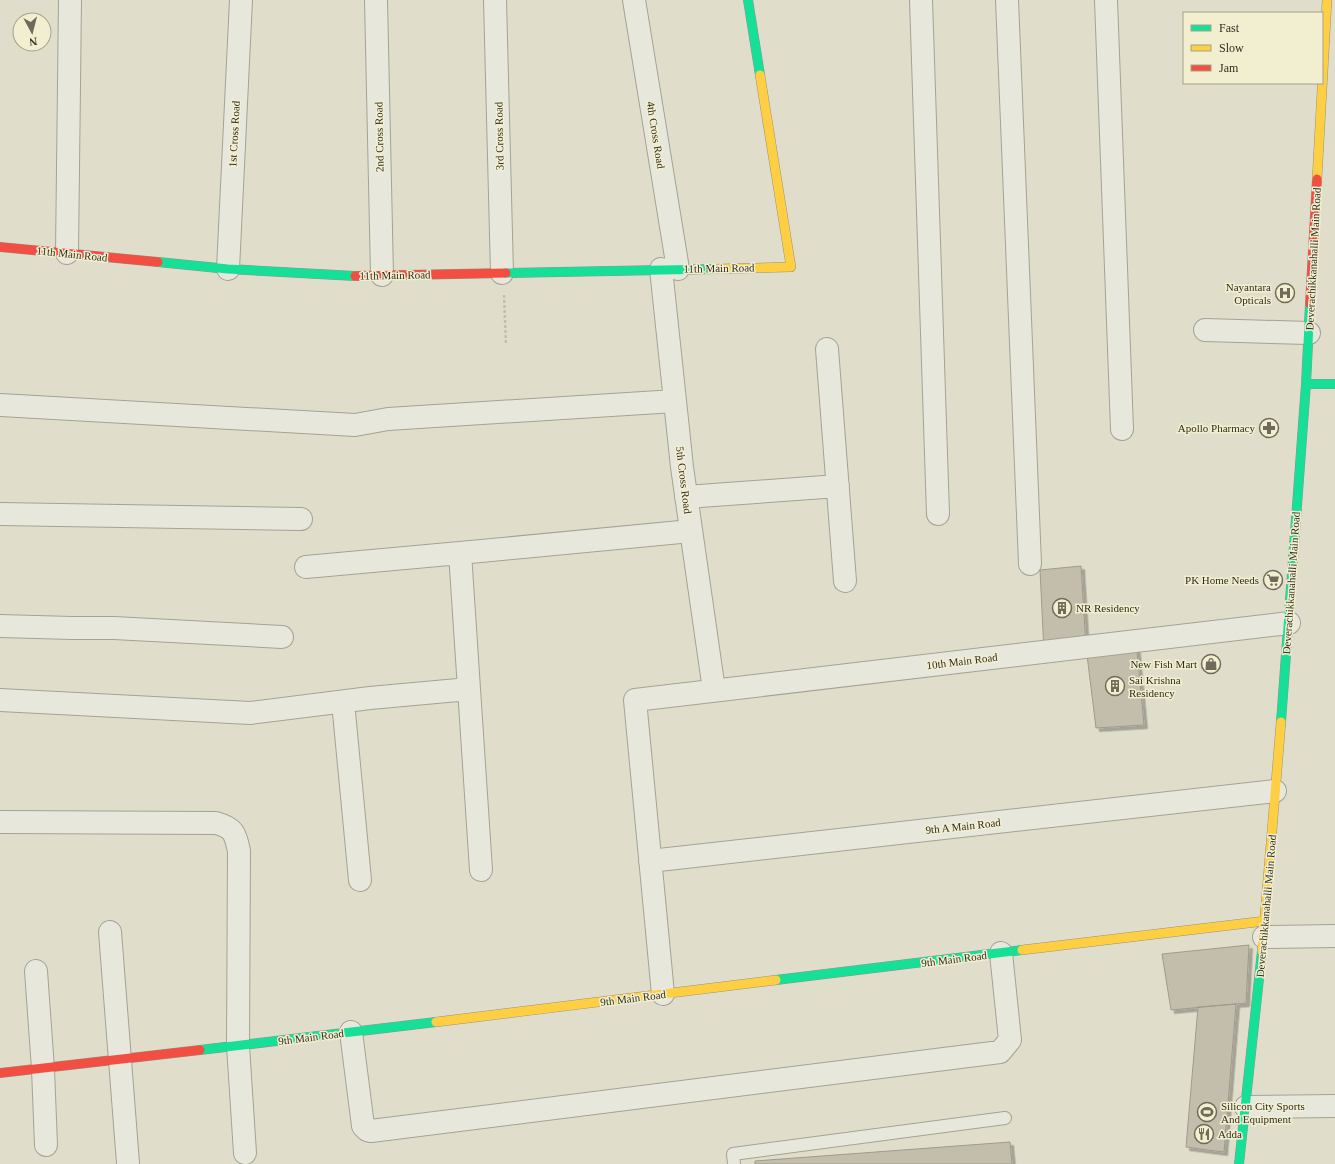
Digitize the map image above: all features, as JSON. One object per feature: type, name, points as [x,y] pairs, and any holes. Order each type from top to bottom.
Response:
[{"type":"street","points":[[67,253],[70,0]]},
{"type":"street","name":"1st Cross Road","points":[[228,269],[241,0]]},
{"type":"street","name":"2nd Cross Road","points":[[376,0],[382,275]]},
{"type":"street","name":"3rd Cross Road","points":[[496,0],[502,273]]},
{"type":"street","name":"4th Cross Road","points":[[634,0],[670,269]]},
{"type":"street","name":"11th Main Road","points":[[0,247],[228,269],[348,276],[791,267],[748,0]]},
{"type":"street","points":[[921,0],[938,514]]},
{"type":"street","points":[[1007,0],[1030,564]]},
{"type":"street","points":[[1106,0],[1122,429]]},
{"type":"street","name":"Deverachikkanahalli Main Road","points":[[1323,74],[1327,0]]},
{"type":"street","name":"Deverachikkanahalli Main Road","points":[[1239,1164],[1265,929],[1289,623],[1306,384],[1322,84]]},
{"type":"street","name":"5th Cross Road","points":[[670,269],[675,401],[686,497],[714,690]]},
{"type":"street","points":[[1205,330],[1309,333]]},
{"type":"street","points":[[827,349],[845,581]]},
{"type":"street","points":[[1306,384],[1335,384]]},
{"type":"street","points":[[0,405],[355,425],[388,419],[675,401]]},
{"type":"street","points":[[686,497],[838,486]]},
{"type":"street","points":[[0,514],[301,519]]},
{"type":"street","points":[[306,567],[691,531]]},
{"type":"street","points":[[460,553],[480,870]]},
{"type":"street","name":"10th Main Road","points":[[650,861],[635,700],[1289,623]]},
{"type":"street","points":[[0,626],[114,628],[282,637]]},
{"type":"street","points":[[0,700],[250,713],[469,689]]},
{"type":"street","points":[[343,702],[360,880]]},
{"type":"street","name":"9th A Main Road","points":[[650,861],[1275,791]]},
{"type":"street","points":[[0,822],[216,823],[228,826],[236,835],[239,851],[238,1046],[245,1153]]},
{"type":"street","points":[[650,861],[663,994]]},
{"type":"street","points":[[1265,929],[1335,936]]},
{"type":"street","name":"9th Main Road","points":[[0,1073],[238,1046],[1001,953],[1265,929]]},
{"type":"street","points":[[110,932],[128,1163]]},
{"type":"street","points":[[351,1032],[362,1126],[371,1131],[1000,1052],[1010,1040],[1001,953]]},
{"type":"street","points":[[36,971],[43,1069],[46,1144]]},
{"type":"street","points":[[1246,1107],[1335,1106]]},
{"type":"lane","points":[[734,1164],[733,1154],[1005,1118]]},
{"type":"path","points":[[502,273],[506,344]]},
{"type":"building","name":"NR Residency","points":[[1081,566],[1086,647],[1044,652],[1040,570]]},
{"type":"building","name":"Sai Krishna Residency","points":[[1136,641],[1144,725],[1096,728],[1086,647]]},
{"type":"building","points":[[1249,945],[1246,1003],[1171,1010],[1162,954]]},
{"type":"building","points":[[1236,1004],[1224,1152],[1186,1147],[1198,1007]]},
{"type":"building","points":[[1010,1142],[1012,1164],[755,1164],[755,1161]]},
{"type":"traffic: fast","points":[[748,0],[760,75]]},
{"type":"traffic: fast","points":[[158,262],[228,269],[355,276]]},
{"type":"traffic: fast","points":[[506,273],[714,269]]},
{"type":"traffic: fast","points":[[1281,722],[1306,384],[1310,304]]},
{"type":"traffic: fast","points":[[1306,384],[1335,384]]},
{"type":"traffic: fast","points":[[776,980],[1022,950]]},
{"type":"traffic: fast","points":[[1239,1164],[1262,951]]},
{"type":"traffic: fast","points":[[200,1050],[436,1022]]},
{"type":"traffic: slow","points":[[1323,72],[1327,0]]},
{"type":"traffic: slow","points":[[714,269],[791,267],[760,75]]},
{"type":"traffic: slow","points":[[1317,179],[1322,84]]},
{"type":"traffic: slow","points":[[1262,951],[1281,722]]},
{"type":"traffic: slow","points":[[1022,950],[1265,921]]},
{"type":"traffic: slow","points":[[436,1022],[776,980]]},
{"type":"traffic: jam","points":[[1310,304],[1317,179]]},
{"type":"traffic: jam","points":[[0,247],[158,262]]},
{"type":"traffic: jam","points":[[355,276],[506,273]]},
{"type":"traffic: jam","points":[[0,1073],[200,1050]]},
{"type":"place","name":"Nayantara Opticals","points":[[1285,293]]},
{"type":"place","name":"Apollo Pharmacy","points":[[1269,428]]},
{"type":"place","name":"PK Home Needs","points":[[1273,580]]},
{"type":"place","name":"NR Residency","points":[[1062,608]]},
{"type":"place","name":"New Fish Mart","points":[[1211,664]]},
{"type":"place","name":"Sai Krishna Residency","points":[[1115,686]]},
{"type":"place","name":"Silicon City Sports And Equipment","points":[[1207,1112]]},
{"type":"place","name":"Adda","points":[[1204,1134]]}]
